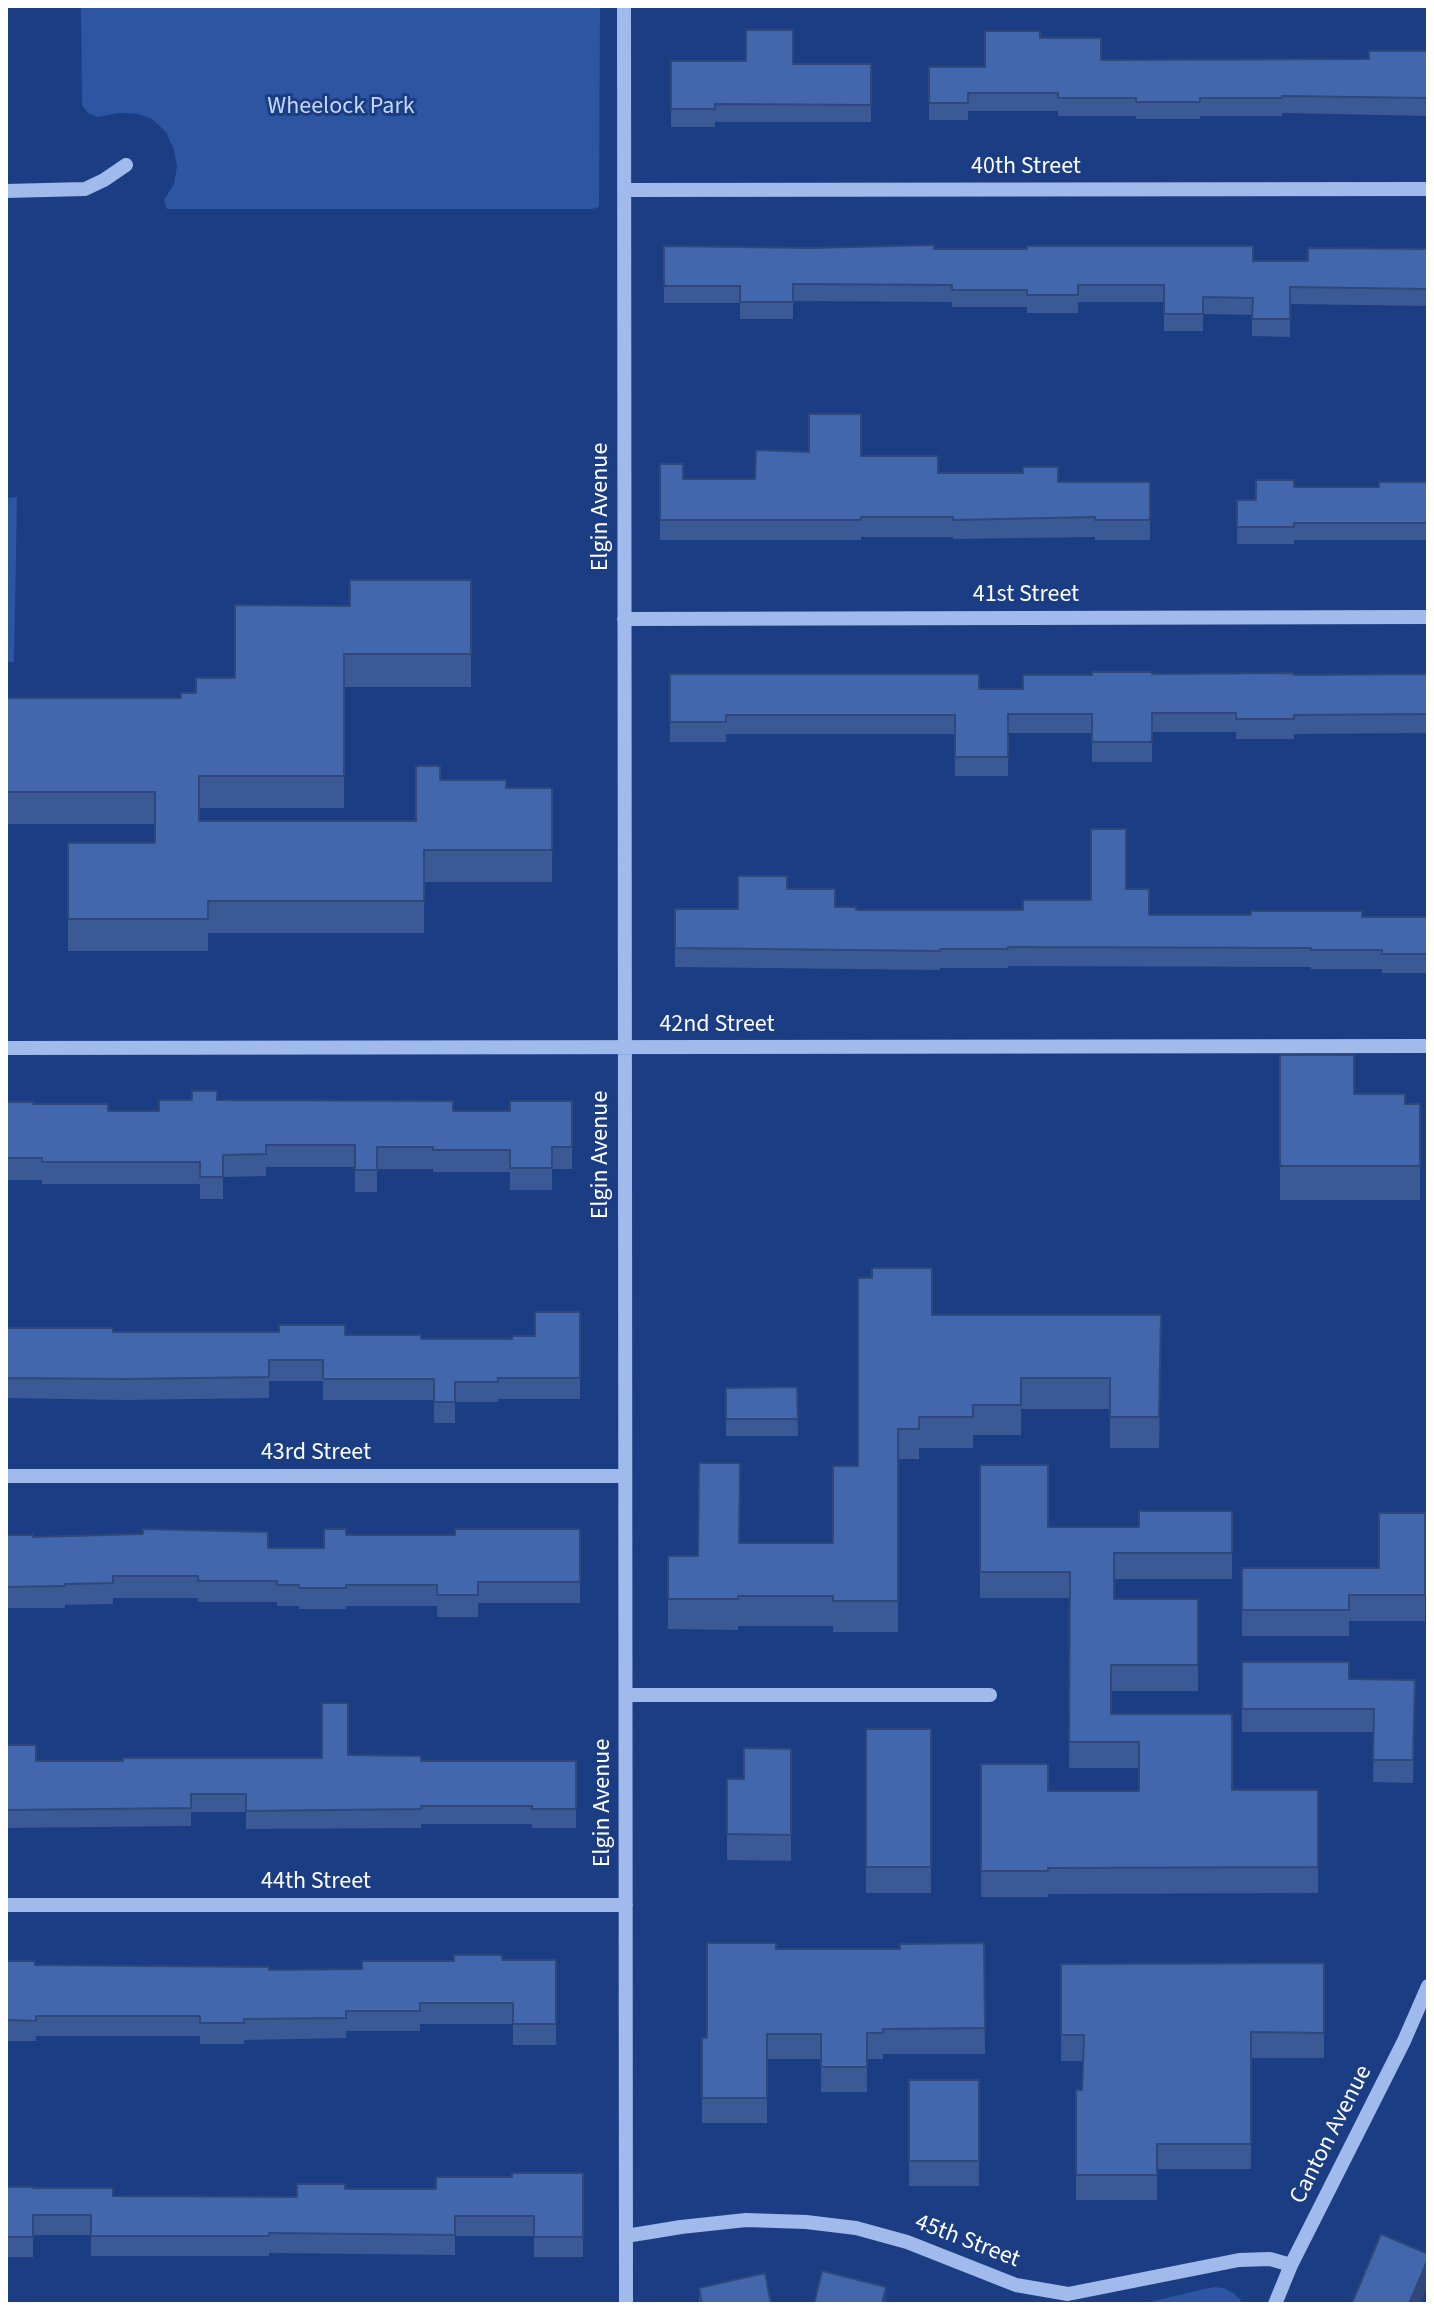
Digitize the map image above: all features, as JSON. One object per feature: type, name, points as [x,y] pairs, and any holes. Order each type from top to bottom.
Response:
[{"type":"street","name":"Elgin Avenue","points":[[624,6],[626,2304]]},
{"type":"street","points":[[6,191],[85,189],[126,165]]},
{"type":"street","name":"40th Street","points":[[624,190],[1428,189]]},
{"type":"street","name":"41st Street","points":[[624,619],[1428,617]]},
{"type":"street","name":"42nd Street","points":[[6,1048],[1428,1046]]},
{"type":"street","name":"43rd Street","points":[[6,1476],[625,1476]]},
{"type":"street","points":[[626,1695],[990,1695]]},
{"type":"street","name":"44th Street","points":[[6,1905],[626,1905]]},
{"type":"street","name":"Canton Avenue","points":[[1275,2304],[1291,2265],[1404,2041],[1428,1986]]},
{"type":"street","name":"45th Street","points":[[626,2236],[746,2220],[856,2228],[907,2242],[1016,2285],[1068,2299],[1239,2260],[1270,2259],[1291,2265]]},
{"type":"green space","name":"Wheelock Park","points":[[81,6],[600,6],[599,207],[167,209],[164,200],[174,184],[177,166],[166,132],[152,119],[138,114],[97,117],[88,113],[82,105]]},
{"type":"green space","points":[[17,497],[14,662],[6,662],[6,498]]},
{"type":"green space","points":[[1213,2287],[1233,2293],[1242,2304],[1141,2304]]},
{"type":"building","points":[[746,30],[793,30],[793,64],[871,64],[871,105],[715,104],[715,109],[671,109],[671,61],[746,61]]},
{"type":"building","points":[[985,31],[1040,31],[1040,38],[1101,38],[1101,60],[1369,59],[1369,51],[1428,51],[1428,98],[1282,96],[1200,98],[1200,102],[1136,102],[1136,98],[1058,98],[1058,93],[968,93],[968,103],[929,103],[929,67],[985,67]]},
{"type":"building","points":[[934,245],[934,249],[1253,246],[1253,261],[1308,261],[1308,248],[1428,249],[1428,289],[1290,287],[1290,319],[1252,319],[1253,298],[1203,297],[1203,314],[1164,314],[1164,285],[1078,285],[1078,295],[1027,295],[1027,290],[952,290],[952,285],[793,284],[793,302],[740,302],[740,286],[664,286],[664,246],[810,248]]},
{"type":"building","points":[[809,414],[861,414],[861,456],[938,456],[938,473],[1023,473],[1023,467],[1058,467],[1058,482],[1150,482],[1150,520],[1095,520],[1095,517],[953,520],[953,517],[861,517],[861,520],[660,520],[660,464],[683,464],[683,479],[755,479],[756,450],[809,452]]},
{"type":"building","points":[[1256,480],[1294,480],[1294,487],[1379,487],[1379,482],[1428,482],[1428,523],[1294,523],[1294,527],[1237,527],[1237,500],[1256,500]]},
{"type":"building","points":[[350,580],[471,580],[471,654],[344,654],[344,776],[199,776],[199,821],[416,821],[416,766],[440,766],[440,780],[506,780],[506,788],[552,788],[552,850],[424,850],[424,901],[208,901],[208,919],[68,919],[68,843],[155,843],[155,792],[6,792],[6,698],[181,698],[181,693],[196,693],[196,678],[235,678],[235,605],[350,606]]},
{"type":"building","points":[[1092,672],[1428,674],[1428,714],[1294,715],[1294,719],[1236,719],[1236,713],[1152,713],[1152,742],[1092,742],[1092,714],[1008,714],[1008,757],[955,757],[955,715],[726,715],[726,722],[670,722],[670,674],[979,674],[979,689],[1023,689],[1023,675],[1092,675]]},
{"type":"building","points":[[1091,829],[1126,829],[1126,889],[1149,889],[1149,915],[1362,911],[1362,917],[1428,917],[1428,954],[1311,948],[1008,947],[940,951],[675,948],[675,909],[738,909],[738,876],[787,876],[787,889],[835,889],[835,907],[856,907],[856,910],[1023,910],[1023,900],[1091,900]]},
{"type":"building","points":[[1280,1055],[1354,1055],[1354,1094],[1405,1094],[1405,1104],[1420,1104],[1420,1166],[1280,1166]]},
{"type":"building","points":[[192,1091],[217,1091],[217,1100],[453,1101],[453,1111],[510,1111],[510,1101],[572,1101],[572,1147],[552,1147],[552,1168],[510,1168],[510,1150],[377,1147],[377,1170],[355,1170],[355,1145],[266,1145],[266,1154],[223,1155],[223,1177],[200,1177],[200,1162],[42,1162],[42,1158],[6,1158],[6,1102],[108,1104],[108,1111],[159,1111],[159,1100],[192,1100]]},
{"type":"building","points":[[872,1268],[932,1268],[932,1315],[1161,1315],[1159,1417],[1110,1417],[1110,1378],[1021,1378],[1021,1405],[973,1405],[973,1417],[919,1417],[919,1429],[898,1429],[898,1601],[833,1601],[833,1596],[668,1599],[668,1556],[698,1556],[699,1463],[740,1463],[739,1543],[833,1543],[833,1466],[858,1466],[858,1278],[872,1278]]},
{"type":"building","points":[[535,1312],[580,1312],[580,1378],[498,1378],[498,1382],[455,1382],[455,1402],[434,1402],[434,1379],[323,1379],[323,1360],[269,1360],[269,1377],[6,1378],[6,1328],[113,1328],[113,1332],[279,1332],[279,1325],[345,1325],[345,1335],[512,1339],[512,1336],[535,1336]]},
{"type":"building","points":[[797,1387],[798,1419],[726,1419],[726,1388]]},
{"type":"building","points":[[980,1465],[1048,1465],[1048,1527],[1139,1527],[1139,1511],[1232,1511],[1232,1553],[1114,1553],[1114,1599],[1198,1599],[1198,1665],[1111,1665],[1111,1714],[1232,1714],[1232,1790],[1318,1790],[1318,1867],[981,1871],[981,1764],[1048,1764],[1048,1791],[1139,1791],[1139,1742],[1069,1742],[1070,1572],[980,1572]]},
{"type":"building","points":[[1379,1513],[1425,1513],[1425,1595],[1349,1595],[1349,1610],[1242,1610],[1242,1568],[1379,1568]]},
{"type":"building","points":[[143,1529],[268,1532],[268,1548],[324,1548],[324,1529],[346,1529],[346,1535],[455,1535],[455,1529],[580,1529],[580,1582],[478,1582],[478,1595],[437,1595],[437,1585],[299,1588],[299,1585],[277,1585],[277,1581],[198,1581],[198,1576],[113,1576],[113,1583],[6,1587],[6,1535],[143,1534]]},
{"type":"building","points":[[1242,1662],[1349,1662],[1349,1679],[1415,1680],[1413,1760],[1373,1760],[1374,1709],[1242,1709]]},
{"type":"building","points":[[322,1703],[348,1703],[348,1755],[421,1756],[421,1761],[576,1761],[576,1809],[421,1806],[421,1809],[246,1811],[246,1794],[191,1794],[191,1808],[6,1810],[6,1745],[36,1745],[36,1761],[322,1758]]},
{"type":"building","points":[[866,1729],[931,1729],[931,1867],[866,1867]]},
{"type":"building","points":[[744,1748],[791,1749],[791,1835],[727,1834],[727,1779],[744,1779]]},
{"type":"building","points":[[707,1943],[776,1943],[776,1949],[900,1949],[900,1944],[984,1943],[985,2028],[883,2029],[883,2033],[867,2033],[867,2067],[821,2067],[821,2034],[767,2034],[767,2098],[702,2098],[702,2038],[707,2038]]},
{"type":"building","points":[[454,1955],[502,1955],[502,1960],[556,1960],[556,2024],[513,2024],[513,2003],[420,2003],[420,2011],[346,2011],[346,2018],[244,2019],[244,2023],[200,2023],[200,2016],[36,2016],[36,2021],[6,2020],[6,1961],[35,1961],[35,1965],[362,1969],[362,1961],[454,1961]]},
{"type":"building","points":[[1324,1963],[1324,2033],[1251,2032],[1251,2144],[1157,2144],[1157,2175],[1076,2175],[1076,2090],[1082,2090],[1084,2035],[1061,2035],[1061,1964]]},
{"type":"building","points":[[909,2080],[979,2080],[979,2161],[909,2161]]},
{"type":"building","points":[[512,2173],[583,2173],[583,2237],[534,2237],[534,2216],[455,2216],[455,2235],[269,2233],[269,2236],[91,2236],[91,2215],[33,2215],[33,2237],[6,2237],[6,2187],[113,2188],[113,2196],[297,2197],[297,2184],[345,2184],[345,2189],[436,2189],[436,2177],[512,2177]]},
{"type":"building","points":[[1381,2234],[1428,2254],[1409,2304],[1352,2303]]},
{"type":"building","points":[[822,2271],[886,2287],[882,2304],[814,2304]]},
{"type":"building","points":[[765,2273],[771,2304],[702,2304],[699,2288]]}]
